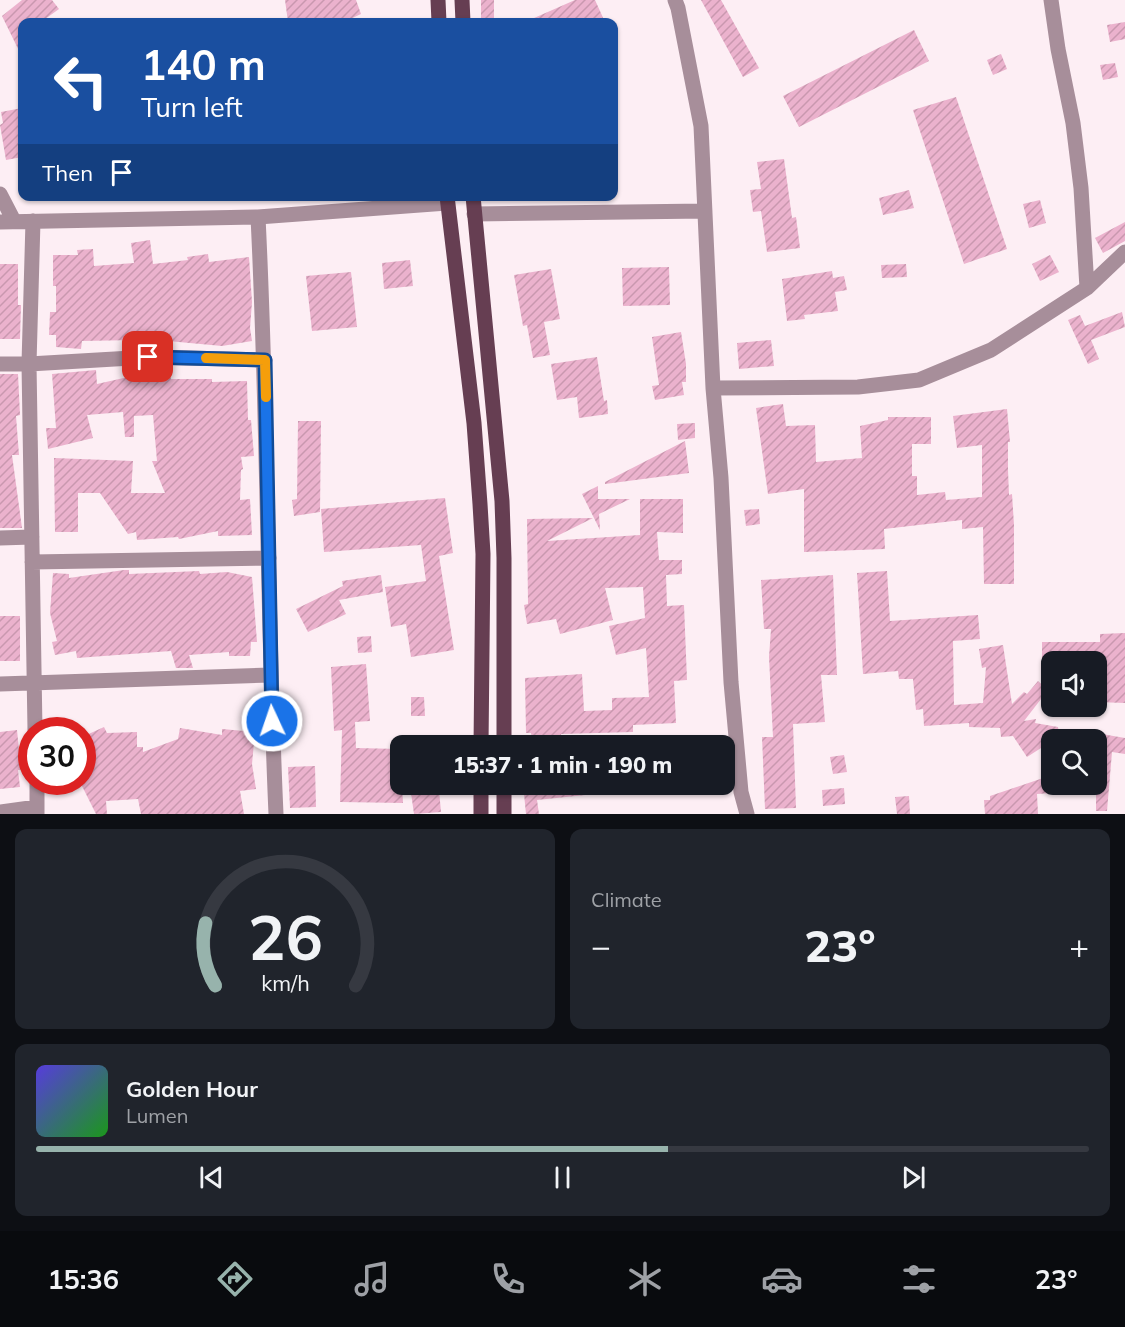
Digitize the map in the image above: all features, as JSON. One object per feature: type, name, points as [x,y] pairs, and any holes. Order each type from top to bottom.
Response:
[{"type":"main road","points":[[438,0],[439,18]]},
{"type":"main road","points":[[462,0],[463,18]]},
{"type":"main road","points":[[447,201],[475,435],[483,554],[481,735]]},
{"type":"main road","points":[[473,201],[502,501],[504,735]]},
{"type":"main road","points":[[481,641],[504,643]]},
{"type":"main road","points":[[481,795],[481,814]]},
{"type":"main road","points":[[504,795],[504,814]]},
{"type":"street","points":[[675,0],[701,126],[713,388],[721,478],[731,682],[741,792],[747,814]]},
{"type":"street","points":[[1051,0],[1073,123],[1081,188],[1087,288]]},
{"type":"street","points":[[0,194],[7,221],[258,218],[436,201]]},
{"type":"street","points":[[474,214],[705,212]]},
{"type":"street","points":[[258,218],[265,360],[270,675],[276,814]]},
{"type":"street","points":[[33,221],[28,364],[35,717]]},
{"type":"street","points":[[713,388],[858,387],[919,380],[992,350],[1087,288],[1125,252]]},
{"type":"street","points":[[0,364],[148,357],[265,360]]},
{"type":"street","points":[[0,538],[32,537]]},
{"type":"street","points":[[32,562],[269,558]]},
{"type":"street","points":[[0,684],[270,675]]},
{"type":"street","points":[[0,812],[37,811],[37,795]]},
{"type":"building","points":[[22,0],[52,0],[59,9],[47,18],[18,18],[18,49],[2,16]]},
{"type":"building","points":[[285,0],[356,0],[361,14],[352,18],[287,18]]},
{"type":"building","points":[[481,0],[494,0],[494,18],[481,18]]},
{"type":"building","points":[[575,0],[595,0],[603,18],[534,18]]},
{"type":"building","points":[[701,0],[721,0],[759,68],[743,77]]},
{"type":"building","points":[[1125,22],[1125,39],[1110,42],[1107,25]]},
{"type":"building","points":[[914,30],[929,61],[799,127],[783,96]]},
{"type":"building","points":[[1001,54],[1007,69],[993,75],[987,60]]},
{"type":"building","points":[[1115,63],[1118,77],[1103,80],[1100,65]]},
{"type":"building","points":[[956,97],[1007,249],[964,264],[913,110]]},
{"type":"building","points":[[18,109],[18,158],[6,160],[0,125],[3,123],[1,112]]},
{"type":"building","points":[[784,159],[792,218],[796,217],[800,248],[767,252],[761,211],[753,212],[750,190],[761,189],[757,162]]},
{"type":"building","points":[[909,190],[914,208],[883,215],[879,198]]},
{"type":"building","points":[[1040,200],[1046,223],[1029,228],[1023,204]]},
{"type":"building","points":[[1125,222],[1125,241],[1103,253],[1095,238]]},
{"type":"building","points":[[150,240],[153,264],[188,260],[187,257],[208,254],[209,262],[249,257],[252,341],[222,346],[168,341],[150,347],[137,348],[136,340],[82,341],[81,349],[56,347],[56,335],[49,335],[50,312],[56,312],[53,255],[78,255],[77,250],[93,249],[94,266],[134,263],[131,243]]},
{"type":"building","points":[[1050,255],[1059,272],[1040,281],[1032,264]]},
{"type":"building","points":[[410,260],[413,286],[384,289],[382,263]]},
{"type":"building","points":[[0,264],[18,264],[18,305],[21,305],[20,339],[0,339]]},
{"type":"building","points":[[906,264],[907,277],[882,278],[881,265]]},
{"type":"building","points":[[669,267],[670,305],[623,306],[622,268]]},
{"type":"building","points":[[551,269],[560,319],[544,322],[550,355],[533,358],[527,325],[523,326],[514,275]]},
{"type":"building","points":[[832,271],[833,278],[844,276],[847,290],[835,292],[838,311],[804,315],[805,319],[787,321],[782,279]]},
{"type":"building","points":[[351,272],[357,327],[312,331],[306,276]]},
{"type":"building","points":[[1122,312],[1125,327],[1091,340],[1099,359],[1088,364],[1068,320],[1080,315],[1085,326]]},
{"type":"building","points":[[681,332],[686,364],[686,382],[682,382],[684,395],[655,400],[652,386],[659,385],[652,337]]},
{"type":"building","points":[[771,340],[774,366],[739,369],[737,343]]},
{"type":"building","points":[[597,357],[608,414],[579,418],[577,397],[557,400],[551,364]]},
{"type":"building","points":[[148,367],[153,377],[170,374],[171,379],[212,379],[212,382],[247,381],[248,420],[251,420],[254,456],[241,457],[243,469],[241,470],[240,500],[250,499],[252,535],[218,536],[218,531],[179,539],[178,537],[137,540],[136,532],[128,534],[100,493],[78,493],[78,532],[55,532],[54,458],[133,461],[131,493],[165,493],[152,461],[157,461],[153,415],[134,416],[134,437],[125,437],[123,412],[87,415],[93,438],[48,449],[46,428],[56,428],[52,374],[96,370],[97,384],[137,375],[133,368]]},
{"type":"building","points":[[0,374],[18,374],[20,415],[16,416],[19,455],[12,455],[22,528],[0,528]]},
{"type":"building","points":[[783,404],[786,426],[815,425],[816,462],[862,458],[860,426],[888,420],[888,417],[931,417],[931,444],[912,444],[912,476],[917,476],[917,495],[945,492],[946,500],[982,497],[982,445],[957,448],[953,416],[1007,409],[1010,442],[1008,442],[1009,495],[1012,494],[1014,525],[1014,584],[984,584],[983,527],[962,529],[962,520],[884,529],[885,549],[804,552],[804,489],[768,494],[756,408]]},
{"type":"building","points":[[298,421],[321,421],[320,512],[294,516],[292,500],[297,499]]},
{"type":"building","points":[[695,423],[695,438],[678,440],[677,424]]},
{"type":"building","points":[[685,441],[689,473],[605,484],[605,482]]},
{"type":"building","points":[[598,486],[598,499],[630,499],[599,514],[600,530],[582,494]]},
{"type":"building","points":[[445,498],[453,553],[439,556],[454,650],[411,657],[406,624],[391,627],[385,587],[426,581],[421,545],[324,552],[321,509]]},
{"type":"building","points":[[640,499],[683,499],[683,533],[657,532],[659,560],[682,560],[682,574],[666,575],[667,606],[684,605],[687,680],[674,681],[676,723],[633,725],[633,732],[561,735],[526,733],[525,678],[582,674],[584,711],[612,710],[612,698],[649,697],[646,648],[616,655],[609,626],[645,618],[643,587],[605,588],[613,620],[560,634],[556,619],[527,624],[524,605],[528,604],[527,519],[593,518],[547,541],[640,535]]},
{"type":"building","points":[[759,509],[760,524],[746,526],[744,510]]},
{"type":"building","points":[[129,570],[129,574],[199,571],[200,574],[227,572],[252,577],[257,642],[251,642],[250,656],[229,656],[229,652],[189,655],[193,668],[176,668],[171,651],[77,658],[76,651],[55,655],[52,642],[57,641],[50,613],[53,573],[69,574],[69,578]]},
{"type":"building","points":[[887,571],[890,621],[978,615],[980,639],[953,641],[954,705],[983,703],[986,667],[982,668],[979,649],[1003,645],[1012,704],[1024,692],[1027,694],[1038,681],[1041,684],[1041,699],[1024,721],[1036,719],[1035,723],[1058,727],[1058,729],[1041,729],[1041,748],[1027,757],[1013,736],[1001,737],[1000,728],[969,727],[969,723],[924,726],[923,709],[916,710],[913,679],[899,679],[898,671],[863,674],[857,573]]},
{"type":"building","points":[[381,575],[383,592],[339,600],[346,614],[308,632],[296,609],[343,586],[342,581]]},
{"type":"building","points":[[833,575],[837,675],[821,675],[825,722],[793,724],[796,808],[765,809],[762,737],[773,737],[769,657],[771,629],[764,629],[761,580]]},
{"type":"building","points":[[0,616],[20,616],[20,661],[0,661]]},
{"type":"building","points":[[1125,633],[1125,703],[1107,702],[1107,651],[1042,651],[1042,642],[1100,642],[1100,634]]},
{"type":"building","points":[[371,636],[372,652],[358,653],[357,637]]},
{"type":"building","points":[[366,664],[370,721],[355,722],[356,748],[390,749],[390,795],[403,795],[403,803],[340,802],[342,730],[334,731],[331,667]]},
{"type":"building","points":[[411,697],[424,697],[425,716],[411,716]]},
{"type":"building","points":[[104,727],[107,733],[137,732],[137,747],[143,747],[143,752],[178,739],[180,728],[222,735],[222,729],[255,732],[252,764],[256,789],[240,791],[244,814],[141,814],[138,799],[106,801],[107,814],[96,814],[86,795],[96,795],[96,731]]},
{"type":"building","points":[[17,730],[18,787],[0,789],[0,732]]},
{"type":"building","points":[[1107,735],[1125,738],[1125,754],[1112,752],[1107,811],[1096,811],[1096,795],[1107,795]]},
{"type":"building","points":[[844,755],[847,772],[833,774],[830,757]]},
{"type":"building","points":[[315,766],[316,807],[290,808],[288,767]]},
{"type":"building","points":[[1041,779],[1041,794],[1037,794],[1038,814],[985,814],[984,800],[990,800],[990,796]]},
{"type":"building","points":[[844,788],[845,804],[823,806],[822,790]]},
{"type":"building","points":[[411,795],[439,795],[441,812],[414,814]]},
{"type":"building","points":[[524,795],[585,795],[537,800],[539,814],[526,814]]},
{"type":"building","points":[[909,796],[910,814],[897,814],[895,797]]},
{"type":"slow traffic","points":[[206,358],[265,360],[266,397]]},
{"type":"route","points":[[148,357],[265,360],[272,721]]}]
